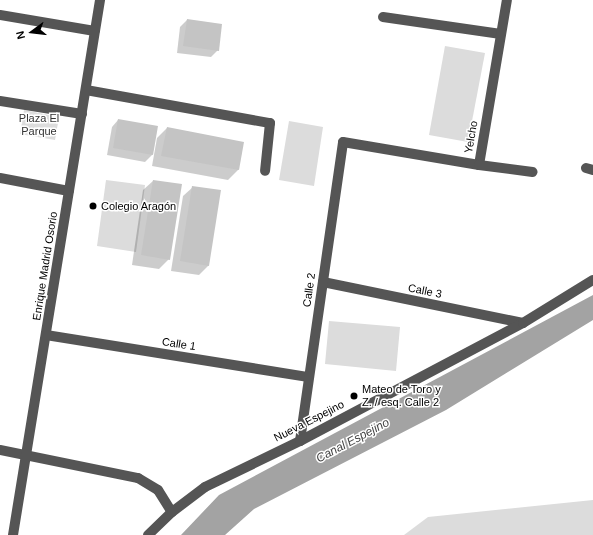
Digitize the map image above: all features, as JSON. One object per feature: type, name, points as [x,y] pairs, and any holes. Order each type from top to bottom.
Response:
[{"type":"street","name":"Enrique Madrid Osorio","points":[[13,535],[100,0]]},
{"type":"street","name":"Yelcho","points":[[343,142],[479,165],[507,0]]},
{"type":"street","points":[[0,15],[95,31]]},
{"type":"street","points":[[383,17],[501,34]]},
{"type":"street","points":[[86,90],[270,123],[265,171]]},
{"type":"street","points":[[0,101],[82,114]]},
{"type":"street","name":"Calle 2","points":[[300,441],[343,142]]},
{"type":"street","points":[[479,165],[533,172]]},
{"type":"street","points":[[0,178],[69,191]]},
{"type":"street","name":"Nueva Espejino","points":[[148,535],[172,512],[205,487],[300,441],[523,323],[593,280]]},
{"type":"street","name":"Calle 3","points":[[323,282],[523,323]]},
{"type":"street","name":"Calle 1","points":[[46,335],[309,377]]},
{"type":"street","points":[[0,450],[26,454],[138,478],[158,490],[172,512]]},
{"type":"green space","points":[[445,46],[485,53],[468,142],[429,135]]},
{"type":"green space","name":"Plaza El Parque","points":[[24,110],[59,117],[55,140],[20,134]]},
{"type":"green space","points":[[289,121],[323,127],[314,186],[279,180]]},
{"type":"green space","points":[[106,180],[145,185],[136,252],[97,246]]},
{"type":"green space","points":[[329,321],[400,327],[396,371],[325,364]]},
{"type":"green space","points":[[593,500],[593,535],[404,535],[428,517]]},
{"type":"water","name":"Canal Espejino","points":[[593,295],[593,320],[446,410],[254,509],[225,535],[181,535],[219,495]]},
{"type":"building","points":[[187,19],[222,24],[219,51],[183,46]]},
{"type":"building","points":[[118,119],[158,126],[153,155],[113,148]]},
{"type":"building","points":[[167,127],[244,142],[239,170],[161,156]]},
{"type":"building","points":[[153,180],[182,184],[170,260],[141,255]]},
{"type":"building","points":[[192,186],[221,190],[209,266],[180,261]]},
{"type":"place","name":"Colegio Aragón","points":[[93,206]]},
{"type":"place","name":"Mateo de Toro y Z. / esq. Calle 2","points":[[354,396]]}]
